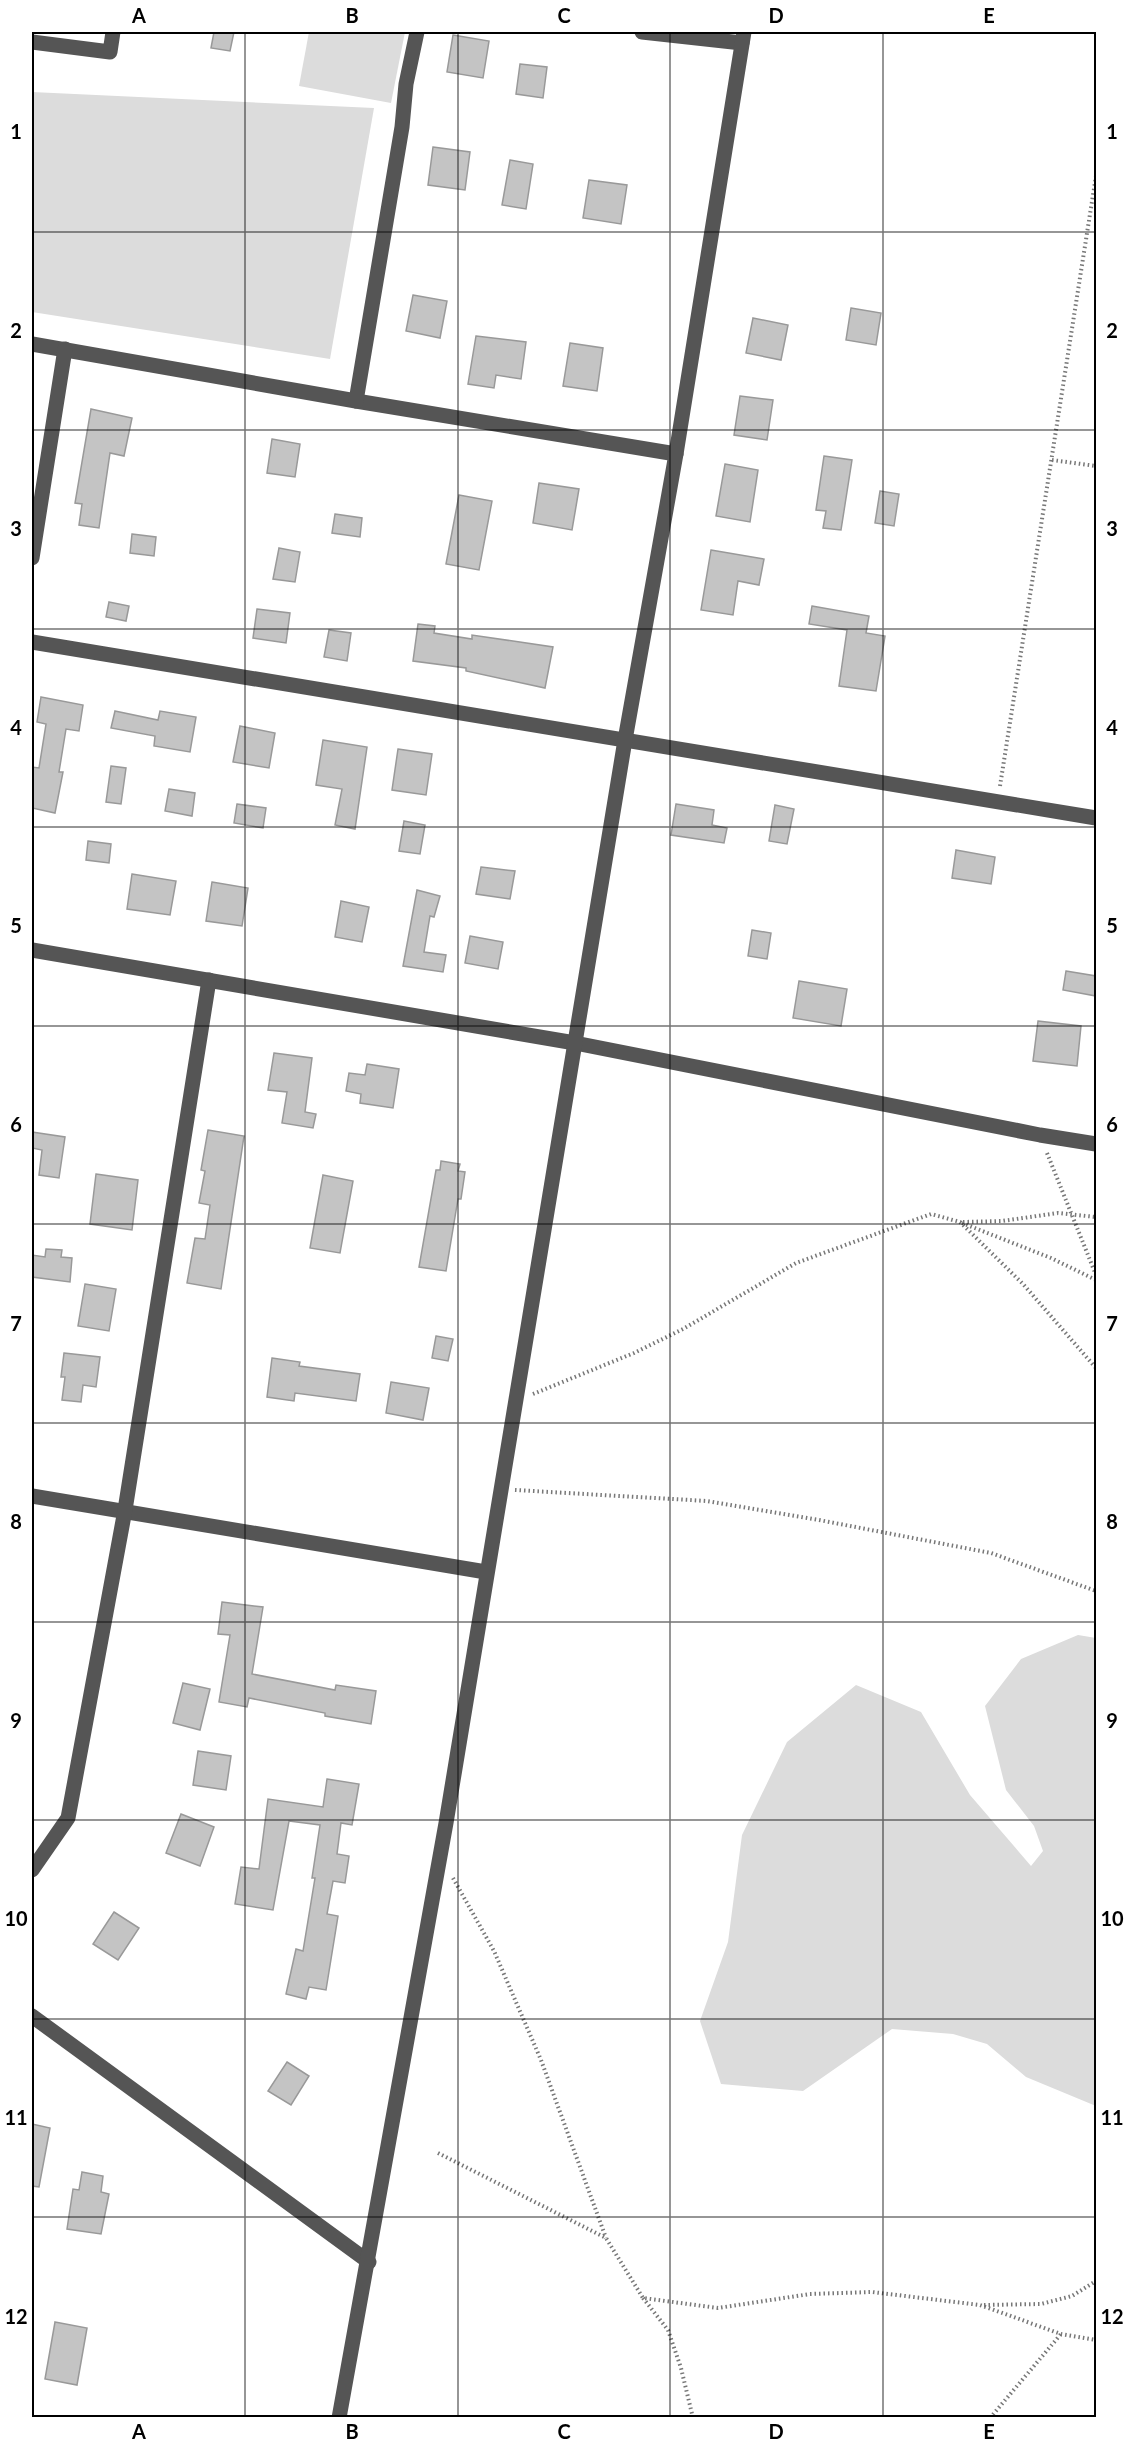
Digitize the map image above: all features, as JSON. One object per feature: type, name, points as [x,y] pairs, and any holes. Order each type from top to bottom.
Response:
[{"type":"street","points":[[32,42],[110,52],[113,32]]},
{"type":"street","points":[[356,402],[402,127],[406,84],[417,32]]},
{"type":"street","points":[[339,2418],[369,2262],[446,1823],[625,740],[676,454],[743,37],[642,32]]},
{"type":"street","points":[[32,344],[356,402],[676,454]]},
{"type":"street","points":[[32,558],[65,350]]},
{"type":"street","points":[[32,642],[1096,818]]},
{"type":"street","points":[[32,950],[575,1043],[1040,1135],[1096,1144]]},
{"type":"street","points":[[32,1870],[68,1818],[125,1510],[209,980]]},
{"type":"street","points":[[32,1496],[486,1572]]},
{"type":"street","points":[[32,2016],[369,2262]]},
{"type":"path","points":[[998,802],[1096,176]]},
{"type":"path","points":[[1052,459],[1096,466]]},
{"type":"path","points":[[1040,1135],[1096,1275]]},
{"type":"path","points":[[960,1222],[1002,1221],[1058,1213],[1096,1217]]},
{"type":"path","points":[[515,1398],[536,1393],[644,1348],[683,1329],[796,1263],[931,1214],[960,1222],[1051,1258],[1096,1280]]},
{"type":"path","points":[[960,1222],[1023,1284],[1096,1368]]},
{"type":"path","points":[[500,1490],[707,1501],[926,1539],[991,1553],[1096,1591]]},
{"type":"path","points":[[449,1872],[494,1951],[531,2038],[606,2238],[643,2298],[668,2330],[681,2368],[693,2418]]},
{"type":"path","points":[[438,2153],[606,2238]]},
{"type":"path","points":[[643,2298],[718,2308],[810,2294],[872,2292],[980,2305],[1041,2304],[1072,2296],[1096,2281]]},
{"type":"path","points":[[980,2305],[1061,2334],[1096,2340]]},
{"type":"path","points":[[990,2418],[1061,2334]]},
{"type":"shaded area","points":[[309,32],[405,32],[391,103],[299,86]]},
{"type":"shaded area","points":[[32,92],[374,108],[330,359],[32,312]]},
{"type":"shaded area","points":[[1078,1635],[1096,1638],[1096,2106],[1026,2077],[987,2044],[953,2034],[892,2029],[803,2091],[721,2084],[700,2021],[728,1942],[742,1835],[787,1742],[856,1685],[921,1712],[970,1795],[1031,1866],[1043,1851],[1034,1826],[1006,1790],[985,1706],[1021,1659]]},
{"type":"building","points":[[214,32],[234,32],[230,51],[211,48]]},
{"type":"building","points":[[453,35],[489,41],[483,78],[447,72]]},
{"type":"building","points":[[520,64],[547,67],[543,98],[516,94]]},
{"type":"building","points":[[433,147],[470,152],[465,190],[428,185]]},
{"type":"building","points":[[510,160],[533,164],[526,209],[502,205]]},
{"type":"building","points":[[589,180],[627,185],[621,224],[583,218]]},
{"type":"building","points":[[413,295],[447,301],[440,338],[406,331]]},
{"type":"building","points":[[851,308],[881,313],[876,345],[846,340]]},
{"type":"building","points":[[753,318],[788,325],[781,360],[746,353]]},
{"type":"building","points":[[476,336],[526,342],[521,379],[496,375],[494,388],[468,384]]},
{"type":"building","points":[[570,343],[603,348],[597,391],[563,386]]},
{"type":"building","points":[[740,396],[773,400],[767,440],[734,435]]},
{"type":"building","points":[[91,409],[132,418],[124,456],[110,453],[99,528],[79,525],[82,504],[75,503]]},
{"type":"building","points":[[272,439],[300,444],[295,477],[267,473]]},
{"type":"building","points":[[824,456],[852,460],[841,530],[823,528],[826,511],[816,510]]},
{"type":"building","points":[[725,464],[758,470],[750,522],[716,516]]},
{"type":"building","points":[[539,483],[579,489],[572,530],[533,523]]},
{"type":"building","points":[[880,491],[899,494],[894,526],[875,523]]},
{"type":"building","points":[[459,495],[492,501],[479,570],[446,564]]},
{"type":"building","points":[[335,514],[362,518],[360,537],[332,533]]},
{"type":"building","points":[[132,534],[156,537],[154,556],[130,553]]},
{"type":"building","points":[[279,548],[300,552],[295,582],[273,579]]},
{"type":"building","points":[[711,550],[764,559],[759,585],[738,581],[733,615],[701,610]]},
{"type":"building","points":[[109,602],[129,606],[126,621],[106,617]]},
{"type":"building","points":[[812,606],[869,616],[866,633],[885,636],[876,691],[839,686],[847,630],[809,624]]},
{"type":"building","points":[[257,609],[290,613],[286,643],[253,638]]},
{"type":"building","points":[[418,624],[435,626],[434,633],[472,639],[472,635],[553,647],[545,688],[466,671],[466,668],[413,661]]},
{"type":"building","points":[[329,630],[351,633],[347,661],[324,657]]},
{"type":"building","points":[[41,697],[83,705],[79,731],[66,729],[59,772],[63,772],[55,813],[32,808],[32,767],[39,768],[46,724],[37,722]]},
{"type":"building","points":[[115,711],[158,720],[160,711],[196,717],[190,752],[154,746],[155,736],[111,728]]},
{"type":"building","points":[[240,726],[275,733],[269,768],[233,762]]},
{"type":"building","points":[[323,740],[367,747],[355,829],[335,825],[342,789],[316,785]]},
{"type":"building","points":[[398,749],[432,754],[426,795],[392,790]]},
{"type":"building","points":[[111,766],[126,768],[121,804],[106,802]]},
{"type":"building","points":[[169,789],[195,793],[192,816],[165,811]]},
{"type":"building","points":[[237,804],[266,808],[263,828],[234,823]]},
{"type":"building","points":[[676,804],[714,810],[712,825],[727,828],[724,843],[671,835]]},
{"type":"building","points":[[775,805],[794,809],[787,844],[769,841]]},
{"type":"building","points":[[404,821],[425,825],[420,854],[399,851]]},
{"type":"building","points":[[88,841],[111,844],[109,863],[86,860]]},
{"type":"building","points":[[956,850],[995,857],[991,884],[952,878]]},
{"type":"building","points":[[481,867],[515,871],[510,899],[476,894]]},
{"type":"building","points":[[132,874],[176,881],[170,915],[127,909]]},
{"type":"building","points":[[212,882],[248,888],[242,926],[206,921]]},
{"type":"building","points":[[417,890],[440,896],[434,917],[430,916],[424,952],[446,955],[443,972],[403,966]]},
{"type":"building","points":[[341,901],[369,907],[362,942],[335,937]]},
{"type":"building","points":[[752,930],[771,933],[767,959],[748,956]]},
{"type":"building","points":[[470,936],[503,942],[498,969],[465,963]]},
{"type":"building","points":[[1066,971],[1096,976],[1096,996],[1063,990]]},
{"type":"building","points":[[799,981],[847,989],[841,1026],[793,1018]]},
{"type":"building","points":[[1038,1021],[1081,1026],[1077,1066],[1033,1061]]},
{"type":"building","points":[[274,1053],[312,1058],[305,1112],[316,1114],[313,1128],[282,1123],[287,1092],[268,1090]]},
{"type":"building","points":[[367,1064],[399,1069],[393,1108],[360,1103],[361,1094],[346,1091],[349,1073],[365,1075]]},
{"type":"building","points":[[208,1130],[244,1136],[221,1289],[187,1283],[195,1238],[205,1239],[210,1205],[199,1203],[205,1171],[201,1170]]},
{"type":"building","points":[[32,1132],[65,1137],[59,1178],[39,1175],[42,1150],[32,1148]]},
{"type":"building","points":[[441,1161],[460,1164],[458,1171],[465,1172],[446,1271],[419,1267],[436,1170],[440,1170]]},
{"type":"building","points":[[96,1174],[138,1180],[132,1230],[90,1224]]},
{"type":"building","points":[[323,1175],[353,1181],[340,1253],[310,1248]]},
{"type":"building","points":[[46,1249],[62,1250],[61,1257],[72,1258],[70,1282],[32,1277],[32,1255],[45,1257]]},
{"type":"building","points":[[85,1284],[116,1289],[109,1331],[78,1326]]},
{"type":"building","points":[[436,1336],[453,1339],[448,1361],[432,1358]]},
{"type":"building","points":[[64,1353],[100,1357],[96,1387],[83,1385],[81,1402],[62,1400],[65,1377],[61,1377]]},
{"type":"building","points":[[272,1358],[300,1362],[299,1366],[360,1374],[356,1401],[295,1393],[294,1401],[267,1397]]},
{"type":"building","points":[[391,1382],[429,1388],[423,1420],[386,1413]]},
{"type":"building","points":[[222,1602],[263,1607],[252,1674],[335,1690],[336,1685],[376,1691],[371,1724],[249,1698],[247,1707],[219,1702],[230,1635],[218,1634]]},
{"type":"building","points":[[183,1683],[210,1689],[200,1730],[173,1723]]},
{"type":"building","points":[[198,1751],[231,1756],[226,1790],[193,1785]]},
{"type":"building","points":[[327,1779],[359,1784],[352,1825],[341,1823],[337,1854],[349,1856],[345,1883],[333,1881],[327,1914],[338,1916],[326,1990],[309,1987],[306,1999],[286,1994],[296,1949],[303,1951],[315,1878],[312,1878],[320,1825],[289,1821],[273,1910],[235,1904],[241,1867],[259,1869],[268,1799],[323,1807]]},
{"type":"building","points":[[181,1814],[214,1827],[200,1866],[166,1853]]},
{"type":"building","points":[[114,1912],[139,1928],[118,1960],[93,1944]]},
{"type":"building","points":[[287,2062],[309,2076],[291,2105],[268,2091]]},
{"type":"building","points":[[32,2124],[50,2128],[39,2187],[32,2186]]},
{"type":"building","points":[[82,2172],[103,2176],[101,2192],[109,2194],[101,2234],[67,2229],[73,2189],[79,2190]]},
{"type":"building","points":[[55,2322],[87,2328],[77,2385],[45,2379]]}]
